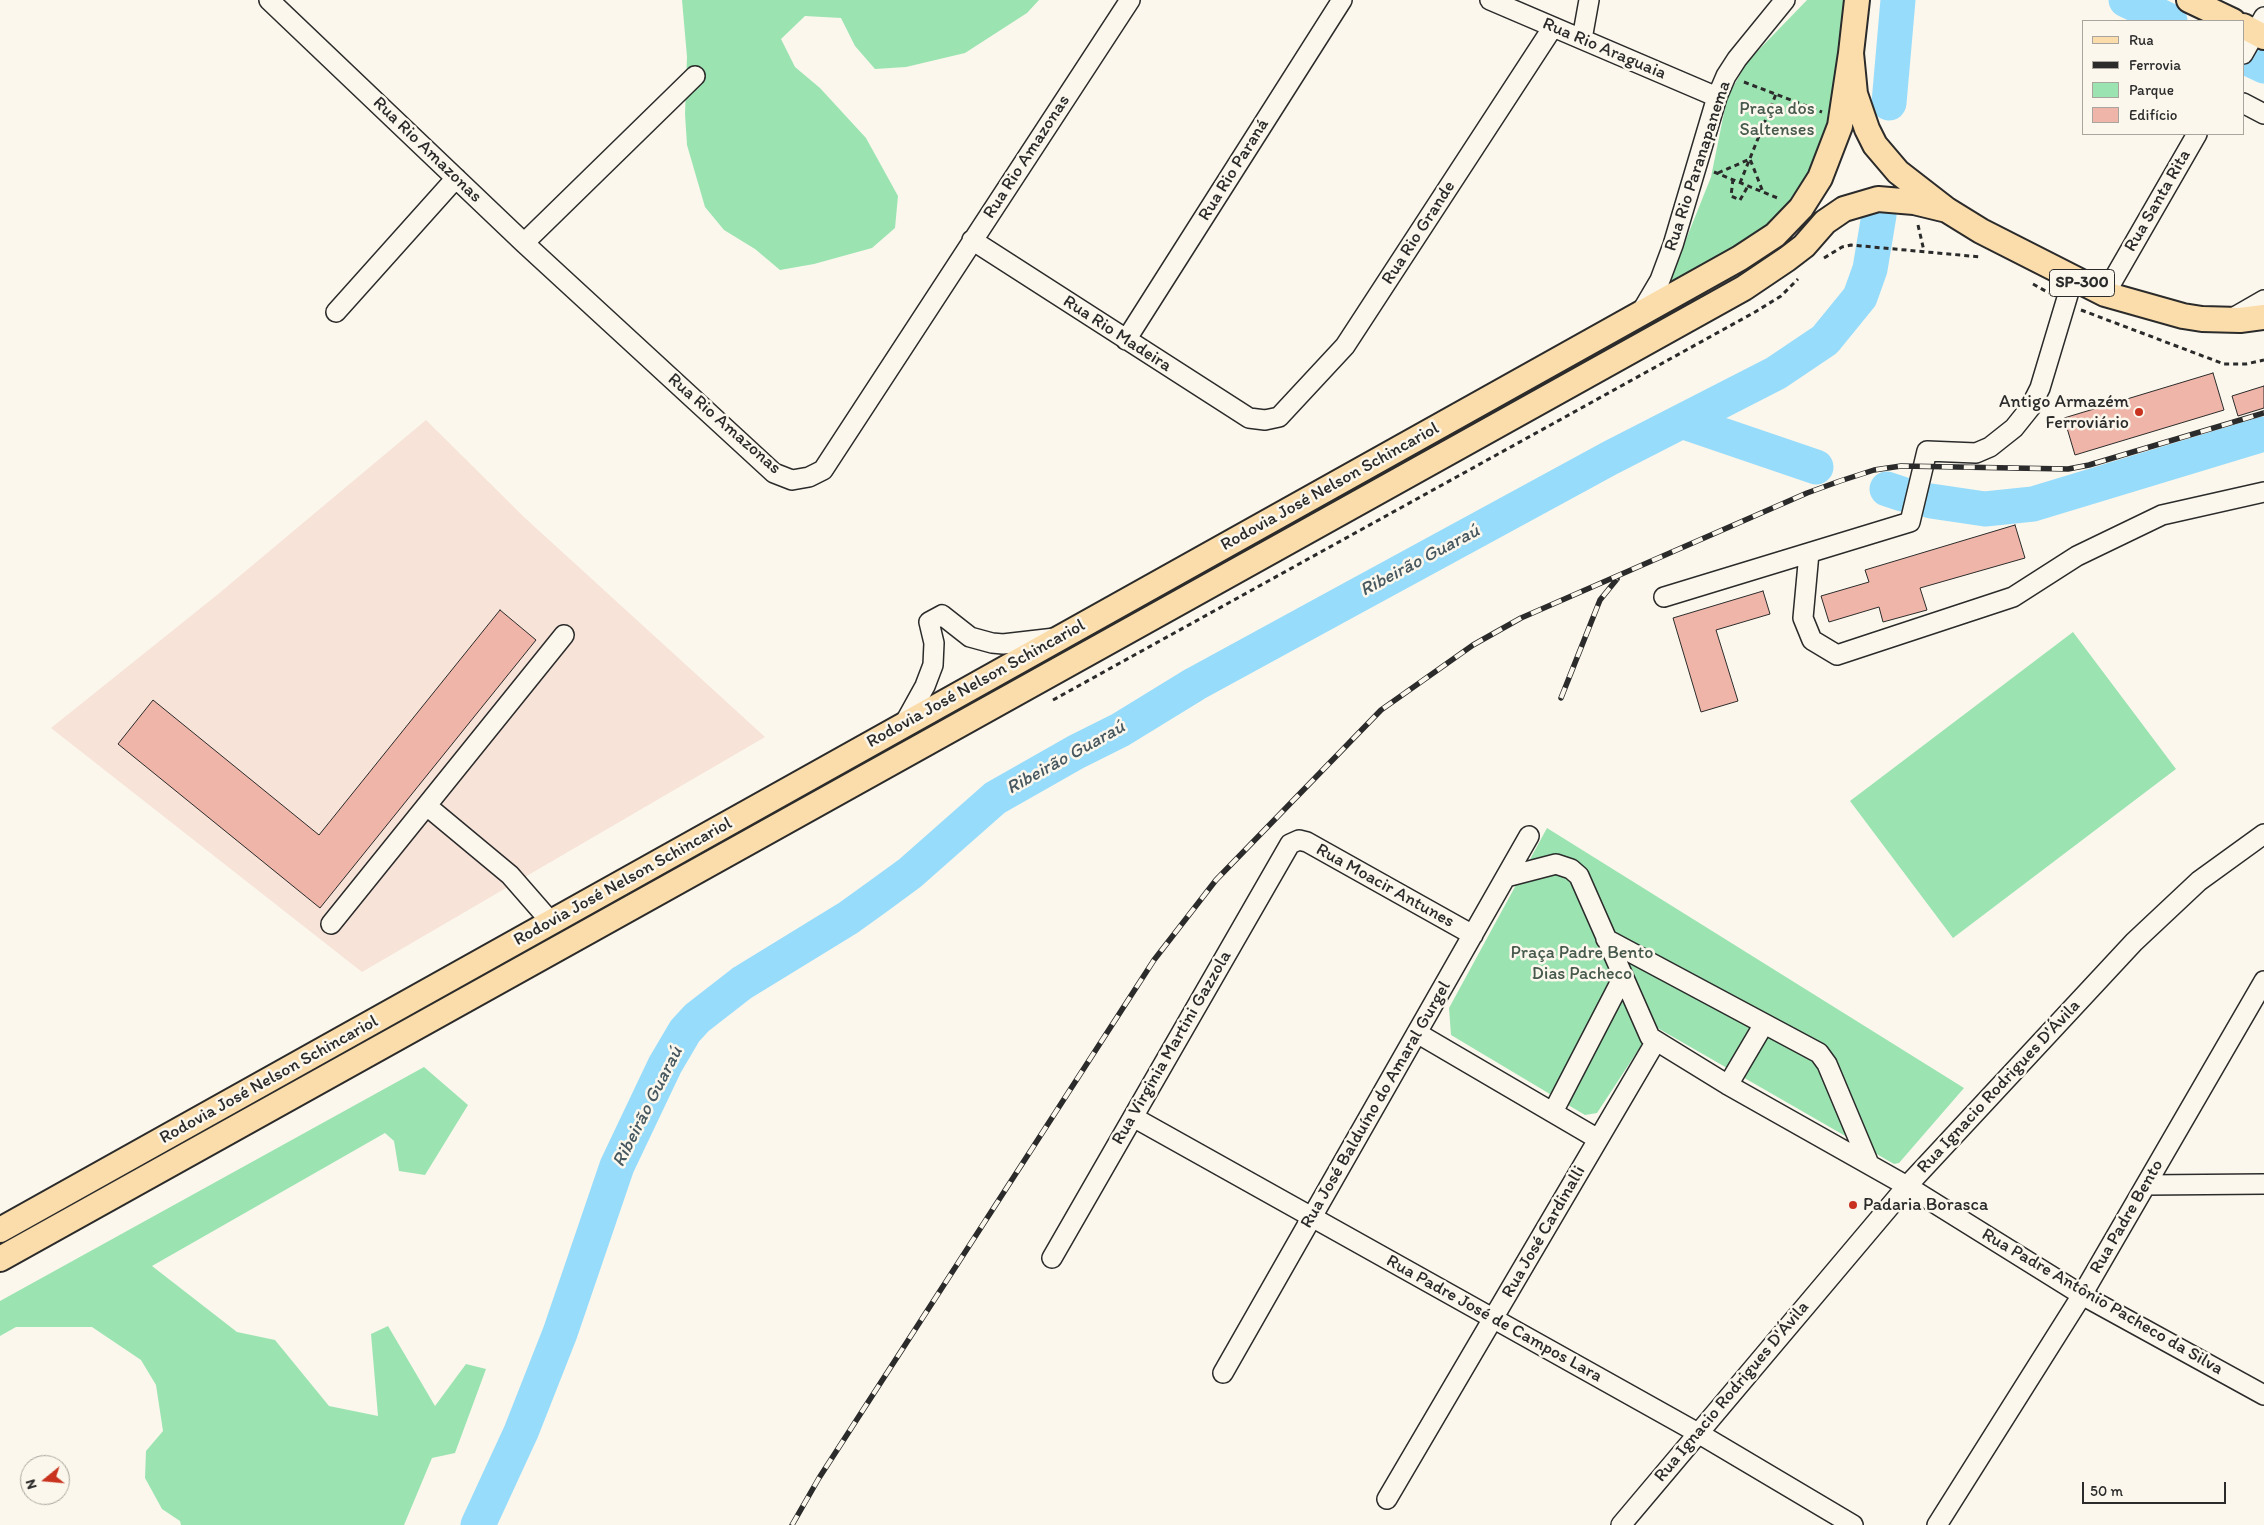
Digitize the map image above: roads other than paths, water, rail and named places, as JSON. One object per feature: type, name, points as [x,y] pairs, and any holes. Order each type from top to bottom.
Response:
[{"type":"main road","name":"SP-300","points":[[1857,0],[1851,53],[1858,103],[1875,145],[1898,172],[1947,210],[1989,235],[2105,294],[2183,316],[2230,320],[2264,317]]},
{"type":"main road","points":[[2189,0],[2231,20]]},
{"type":"main road","name":"Rodovia José Nelson Schincariol","points":[[0,1230],[1740,258],[1775,235],[1801,208],[1824,170],[1841,119],[1851,53]]},
{"type":"main road","name":"Rodovia José Nelson Schincariol","points":[[0,1259],[1744,288],[1787,260],[1804,246],[1824,222],[1844,208],[1878,199],[1914,202],[1947,210]]},
{"type":"street","name":"Rua Rio Amazonas","points":[[269,0],[524,243],[774,473],[792,480],[809,477],[823,470],[1130,0]]},
{"type":"street","name":"Rua Rio Paraná","points":[[1126,340],[1342,0]]},
{"type":"street","name":"Rua Rio Araguaia","points":[[1490,0],[1717,97]]},
{"type":"street","points":[[1582,40],[1589,0]]},
{"type":"street","name":"Rua Rio Paranapanema","points":[[1640,314],[1660,280],[1717,97],[1726,76],[1737,58],[1785,0]]},
{"type":"street","name":"Rua Rio Grande","points":[[1266,420],[1279,417],[1345,346],[1553,27]]},
{"type":"street","points":[[524,243],[695,76]]},
{"type":"street","points":[[2244,104],[2264,114]]},
{"type":"street","name":"Rua Santa Rita","points":[[2105,294],[2196,135]]},
{"type":"street","points":[[336,312],[456,178]]},
{"type":"street","name":"Rua Rio Madeira","points":[[972,240],[1249,418],[1266,420]]},
{"type":"street","points":[[1664,597],[1910,522],[1928,451],[1976,453],[1990,447],[2014,428],[2030,408],[2040,388],[2073,278]]},
{"type":"street","points":[[2230,320],[2264,300]]},
{"type":"street","points":[[1809,553],[1803,618],[1812,640],[1836,655],[2013,597],[2077,556],[2162,515],[2264,492]]},
{"type":"street","points":[[904,724],[925,686],[933,665],[934,643],[929,622],[942,615],[966,634],[992,643],[1003,644],[1058,638]]},
{"type":"street","points":[[331,924],[564,635]]},
{"type":"street","points":[[426,806],[510,875],[551,922]]},
{"type":"street","name":"Rua Ignacio Rodrigues D'Ávila","points":[[1621,1525],[1907,1186],[2134,942],[2199,882],[2264,834]]},
{"type":"street","name":"Rua José Balduíno do Amaral Gurgel","points":[[1223,1373],[1529,836]]},
{"type":"street","name":"Rua Moacir Antunes","points":[[1296,841],[1307,842],[1473,935]]},
{"type":"street","name":"Rua Virginia Martini Gazzola","points":[[1052,1258],[1287,848],[1296,841]]},
{"type":"street","points":[[1506,877],[1556,864],[1571,868],[1579,876],[1650,1037],[1656,1041]]},
{"type":"street","points":[[1606,938],[1819,1053],[1827,1064],[1870,1164]]},
{"type":"street","points":[[1553,1112],[1623,977]]},
{"type":"street","name":"Rua Padre Bento","points":[[1937,1525],[2082,1294],[2264,981]]},
{"type":"street","points":[[1728,1085],[1764,1024]]},
{"type":"street","points":[[1417,1033],[1598,1139]]},
{"type":"street","name":"Rua Padre Antônio Pacheco da Silva","points":[[1656,1041],[1728,1085],[1870,1164],[2082,1294],[2264,1395]]},
{"type":"street","name":"Rua José Cardinalli","points":[[1387,1499],[1656,1041]]},
{"type":"street","name":"Rua Padre José de Campos Lara","points":[[1134,1117],[1698,1433],[1853,1525]]},
{"type":"street","points":[[2146,1185],[2264,1184]]},
{"type":"waterway","name":"Ribeirão Guaraú","points":[[1889,103],[1898,0]]},
{"type":"waterway","points":[[2126,0],[2168,20]]},
{"type":"waterway","points":[[2244,56],[2264,66]]},
{"type":"waterway","name":"Ribeirão Guaraú","points":[[478,1525],[521,1432],[560,1333],[617,1166],[665,1065],[685,1031],[697,1018],[742,983],[848,918],[910,873],[995,798],[1076,752],[1120,730],[1195,684],[1349,600],[1610,458],[1776,373],[1825,340],[1860,297],[1870,269],[1879,215]]},
{"type":"waterway","points":[[1684,422],[1816,467]]},
{"type":"waterway","points":[[1931,501],[1985,509],[2033,504],[2264,434]]},
{"type":"waterway","points":[[1887,489],[1902,494]]},
{"type":"railway","points":[[792,1525],[819,1478],[1154,960],[1216,880],[1381,710],[1473,645],[1521,618],[1807,493],[1840,481],[1874,470],[1901,466],[2068,469],[2089,465],[2264,413]]},
{"type":"railway","points":[[1561,698],[1600,600],[1617,579]]},
{"type":"place","name":"Antigo Armazém Ferroviário","points":[[2139,412]]},
{"type":"place","name":"Padaria Borasca","points":[[1853,1205]]},
{"type":"park label","name":"Praça dos Saltenses","points":[[1777,119]]},
{"type":"park label","name":"Praça Padre Bento Dias Pacheco","points":[[1582,963]]}]
